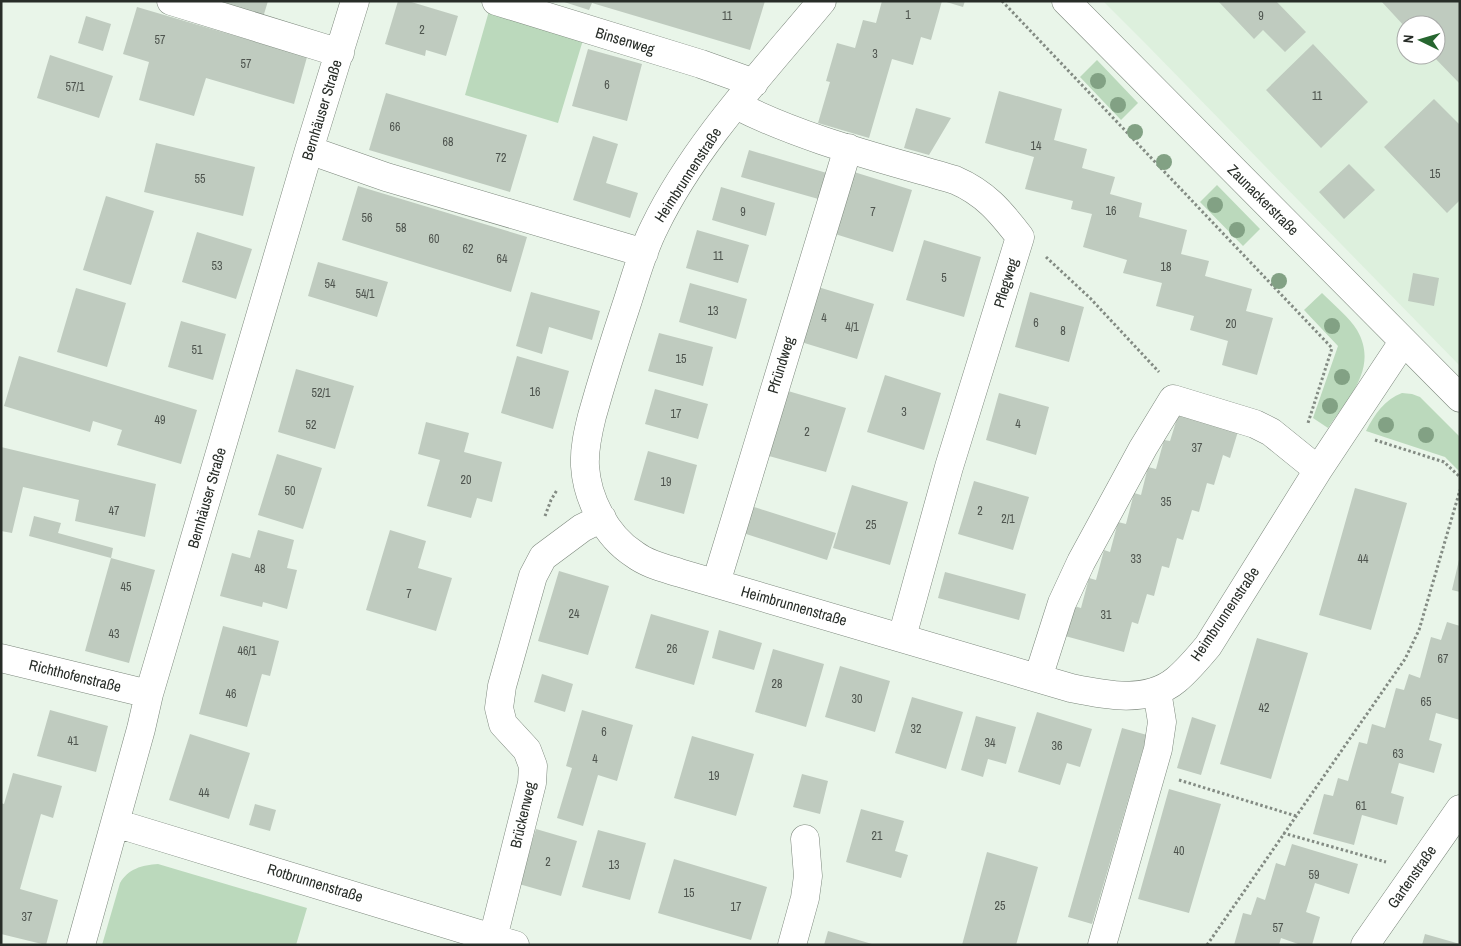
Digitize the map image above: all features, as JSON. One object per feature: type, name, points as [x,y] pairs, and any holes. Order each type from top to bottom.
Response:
[{"type":"street","name":"Bernhäuser Straße","points":[[171,1],[340,53]]},
{"type":"street","name":"Bernhäuser Straße","points":[[81,945],[149,694],[309,150],[355,1]]},
{"type":"street","name":"Binsenweg","points":[[496,1],[701,64],[754,83]]},
{"type":"street","name":"Heimbrunnenstraße","points":[[822,1],[736,105],[670,197],[654,226],[617,331],[592,416],[586,441],[585,464],[587,482],[602,518],[614,537],[634,554],[654,564],[1071,688],[1118,696],[1139,695],[1157,691],[1175,681],[1208,646],[1318,470],[1403,342]]},
{"type":"street","name":"Zaunackerstraße","points":[[1066,1],[1460,398]]},
{"type":"street","points":[[736,105],[789,130],[970,186],[987,198],[1020,237]]},
{"type":"street","name":"Pfründweg","points":[[716,583],[848,148]]},
{"type":"street","points":[[309,150],[386,177],[644,253]]},
{"type":"street","name":"Pflegweg","points":[[902,637],[950,466],[1020,237]]},
{"type":"street","points":[[1038,678],[1062,602],[1077,570],[1143,448],[1173,399],[1255,424],[1271,432],[1318,470]]},
{"type":"street","name":"Brückenweg","points":[[504,941],[532,783],[533,766],[527,750],[503,724],[499,708],[502,686],[533,576],[543,558],[582,528],[602,518]]},
{"type":"street","name":"Richthofenstraße","points":[[1,658],[149,694]]},
{"type":"street","points":[[1102,945],[1158,748],[1162,722],[1157,691]]},
{"type":"street","name":"Gartenstraße","points":[[1365,945],[1460,808]]},
{"type":"street","name":"Rotbrunnenstraße","points":[[115,823],[504,941]]},
{"type":"street","points":[[792,945],[805,898],[808,876],[805,839]]},
{"type":"path","points":[[1002,1],[1332,348],[1306,428],[1339,439],[1444,462],[1460,477]]},
{"type":"path","points":[[1020,237],[1065,274],[1161,374]]},
{"type":"path","points":[[543,558],[541,539],[545,517],[551,500],[562,483],[585,464]]},
{"type":"path","points":[[1207,945],[1405,659],[1419,630],[1460,490]]},
{"type":"path","points":[[1152,772],[1296,816]]},
{"type":"path","points":[[1283,833],[1417,871]]},
{"type":"shaded area","points":[[1103,1],[1460,1],[1460,366],[1146,44]]},
{"type":"shaded area","points":[[489,11],[583,40],[558,123],[465,95]]},
{"type":"shaded area","points":[[1097,60],[1138,103],[1121,120],[1080,77]]},
{"type":"shaded area","points":[[1217,185],[1260,229],[1243,246],[1200,202]]},
{"type":"shaded area","points":[[1322,293],[1354,325],[1363,344],[1365,357],[1363,370],[1352,394],[1328,428],[1313,418],[1338,346],[1304,310]]},
{"type":"shaded area","points":[[1402,393],[1420,397],[1460,437],[1460,472],[1445,457],[1366,431],[1381,408],[1390,399]]},
{"type":"shaded area","points":[[158,864],[307,908],[296,945],[102,945],[123,878],[131,871],[146,865]]},
{"type":"building","points":[[212,1],[268,1],[261,24]]},
{"type":"building","points":[[398,1],[408,1],[458,16],[446,56],[426,50],[425,56],[385,44]]},
{"type":"building","points":[[561,1],[765,1],[750,50],[592,3],[589,10]]},
{"type":"building","points":[[882,1],[942,1],[931,40],[921,37],[913,65],[892,59],[869,138],[818,123],[830,82],[826,81],[837,43],[855,48],[863,20],[876,23]]},
{"type":"building","points":[[943,1],[965,1],[963,7]]},
{"type":"building","points":[[1218,1],[1276,1],[1306,32],[1285,52],[1263,30],[1254,39]]},
{"type":"building","points":[[1381,1],[1460,1],[1460,84],[1442,65],[1446,65],[1446,15],[1396,15],[1396,17]]},
{"type":"building","points":[[137,7],[307,57],[294,104],[206,78],[194,116],[139,100],[149,62],[123,54]]},
{"type":"building","points":[[86,16],[111,24],[103,51],[78,43]]},
{"type":"building","points":[[1313,44],[1368,102],[1321,148],[1266,90]]},
{"type":"building","points":[[588,49],[642,64],[627,121],[572,106]]},
{"type":"building","points":[[50,55],[113,76],[99,118],[37,98]]},
{"type":"building","points":[[999,91],[1062,109],[1054,140],[1087,149],[1082,168],[1115,177],[1110,194],[1142,203],[1139,217],[1187,230],[1181,254],[1209,261],[1205,276],[1252,289],[1246,311],[1273,318],[1257,375],[1222,365],[1228,341],[1190,330],[1194,316],[1156,306],[1162,283],[1123,273],[1127,260],[1083,247],[1092,214],[1071,209],[1073,201],[1025,189],[1034,157],[985,143]]},
{"type":"building","points":[[386,93],[527,135],[510,192],[369,150]]},
{"type":"building","points":[[1434,99],[1460,125],[1460,200],[1447,213],[1384,147]]},
{"type":"building","points":[[916,108],[951,118],[929,155],[904,148]]},
{"type":"building","points":[[593,136],[618,144],[606,183],[638,193],[630,218],[573,200]]},
{"type":"building","points":[[156,143],[255,167],[243,216],[144,192]]},
{"type":"building","points":[[749,150],[830,174],[822,200],[741,177]]},
{"type":"building","points":[[1349,164],[1375,190],[1344,219],[1319,192]]},
{"type":"building","points":[[854,172],[912,190],[893,252],[835,234]]},
{"type":"building","points":[[358,186],[527,237],[511,292],[342,240]]},
{"type":"building","points":[[721,187],[775,203],[766,236],[712,220]]},
{"type":"building","points":[[106,196],[154,211],[131,285],[83,270]]},
{"type":"building","points":[[697,230],[749,245],[738,283],[686,268]]},
{"type":"building","points":[[197,232],[252,249],[236,299],[182,282]]},
{"type":"building","points":[[924,240],[981,257],[964,317],[906,300]]},
{"type":"building","points":[[318,262],[388,282],[377,317],[308,296]]},
{"type":"building","points":[[1413,273],[1439,278],[1434,306],[1408,301]]},
{"type":"building","points":[[690,283],[747,299],[736,339],[679,322]]},
{"type":"building","points":[[818,287],[874,304],[857,359],[801,342]]},
{"type":"building","points":[[76,288],[126,303],[107,367],[57,352]]},
{"type":"building","points":[[531,292],[600,311],[592,340],[549,327],[542,354],[516,346]]},
{"type":"building","points":[[1030,292],[1084,307],[1069,362],[1015,347]]},
{"type":"building","points":[[181,321],[226,334],[213,380],[168,367]]},
{"type":"building","points":[[659,333],[713,347],[703,386],[648,371]]},
{"type":"building","points":[[19,356],[197,410],[181,464],[117,445],[122,430],[93,421],[90,432],[4,406]]},
{"type":"building","points":[[517,356],[569,371],[553,429],[501,413]]},
{"type":"building","points":[[296,369],[354,386],[335,449],[278,432]]},
{"type":"building","points":[[885,375],[941,393],[924,450],[867,432]]},
{"type":"building","points":[[655,389],[708,404],[698,439],[645,424]]},
{"type":"building","points":[[788,391],[846,408],[826,472],[769,456]]},
{"type":"building","points":[[999,393],[1049,407],[1036,455],[986,440]]},
{"type":"building","points":[[1179,412],[1239,428],[1230,458],[1223,455],[1214,485],[1207,483],[1199,512],[1192,510],[1183,540],[1177,538],[1169,568],[1162,566],[1154,596],[1147,594],[1138,624],[1132,622],[1124,652],[1065,636],[1074,606],[1081,608],[1089,578],[1096,580],[1104,550],[1110,552],[1118,522],[1126,524],[1134,493],[1141,495],[1148,467],[1156,469],[1164,440],[1170,441]]},
{"type":"building","points":[[426,422],[469,433],[464,452],[502,462],[492,502],[477,498],[471,518],[427,506],[440,460],[418,454]]},
{"type":"building","points":[[1,447],[156,484],[145,537],[75,521],[79,500],[23,487],[12,533],[1,531]]},
{"type":"building","points":[[648,451],[697,465],[684,514],[634,500]]},
{"type":"building","points":[[277,454],[322,468],[303,529],[258,515]]},
{"type":"building","points":[[974,481],[1029,497],[1013,550],[958,534]]},
{"type":"building","points":[[852,485],[908,502],[890,565],[833,548]]},
{"type":"building","points":[[1355,488],[1407,503],[1371,630],[1319,615]]},
{"type":"building","points":[[751,506],[836,533],[827,560],[743,533]]},
{"type":"building","points":[[34,516],[61,523],[58,533],[113,548],[111,558],[29,536]]},
{"type":"building","points":[[258,530],[294,540],[287,568],[297,570],[287,609],[263,602],[262,607],[220,596],[232,553],[250,558]]},
{"type":"building","points":[[390,530],[426,541],[418,568],[452,578],[436,631],[366,610]]},
{"type":"building","points":[[111,558],[155,570],[129,663],[85,651]]},
{"type":"building","points":[[1460,561],[1460,592],[1452,590]]},
{"type":"building","points":[[559,571],[609,586],[588,655],[538,641]]},
{"type":"building","points":[[945,572],[1026,594],[1019,620],[938,598]]},
{"type":"building","points":[[651,614],[709,631],[694,685],[635,668]]},
{"type":"building","points":[[1447,622],[1460,626],[1460,720],[1436,713],[1429,740],[1442,744],[1434,773],[1399,763],[1391,793],[1404,797],[1397,825],[1362,815],[1354,845],[1313,834],[1324,794],[1333,796],[1338,778],[1348,781],[1359,742],[1367,744],[1372,724],[1385,728],[1396,688],[1404,690],[1409,674],[1420,678],[1431,637],[1441,640]]},
{"type":"building","points":[[223,626],[279,641],[270,676],[262,674],[247,727],[199,714]]},
{"type":"building","points":[[719,630],[762,643],[754,670],[712,658]]},
{"type":"building","points":[[1257,638],[1308,653],[1271,779],[1220,764]]},
{"type":"building","points":[[773,649],[824,664],[806,727],[755,712]]},
{"type":"building","points":[[840,666],[890,681],[875,732],[825,717]]},
{"type":"building","points":[[542,674],[573,684],[565,712],[534,702]]},
{"type":"building","points":[[912,697],[963,712],[946,769],[895,753]]},
{"type":"building","points":[[50,710],[108,726],[96,772],[37,756]]},
{"type":"building","points":[[582,710],[633,725],[617,781],[598,775],[583,826],[557,818],[572,768],[566,766]]},
{"type":"building","points":[[1037,712],[1092,729],[1080,767],[1067,763],[1060,785],[1018,772]]},
{"type":"building","points":[[976,716],[1016,727],[1006,764],[988,759],[983,777],[961,770]]},
{"type":"building","points":[[1192,717],[1216,725],[1201,775],[1177,768]]},
{"type":"building","points":[[1122,728],[1147,735],[1092,924],[1068,917]]},
{"type":"building","points":[[190,734],[250,753],[229,819],[169,800]]},
{"type":"building","points":[[692,736],[754,754],[736,816],[674,798]]},
{"type":"building","points":[[13,773],[62,786],[53,818],[41,814],[20,889],[58,900],[46,945],[1,934],[1,803],[4,804]]},
{"type":"building","points":[[802,774],[828,781],[820,814],[793,807]]},
{"type":"building","points":[[1169,789],[1221,804],[1189,913],[1138,899]]},
{"type":"building","points":[[255,804],[276,810],[270,831],[249,825]]},
{"type":"building","points":[[861,809],[904,821],[895,851],[908,855],[901,878],[846,862]]},
{"type":"building","points":[[536,829],[577,841],[561,896],[519,884]]},
{"type":"building","points":[[598,830],[646,843],[630,900],[582,887]]},
{"type":"building","points":[[1292,844],[1358,864],[1349,894],[1315,883],[1306,912],[1320,917],[1312,945],[1301,945],[1281,938],[1279,945],[1234,945],[1243,913],[1251,915],[1257,897],[1265,900],[1276,863],[1285,866]]},
{"type":"building","points":[[987,852],[1038,867],[1016,945],[962,945]]},
{"type":"building","points":[[674,859],[767,887],[751,940],[658,913]]},
{"type":"building","points":[[828,931],[872,944],[872,945],[824,945]]},
{"type":"building","points":[[1425,934],[1460,944],[1460,945],[1422,945]]}]
